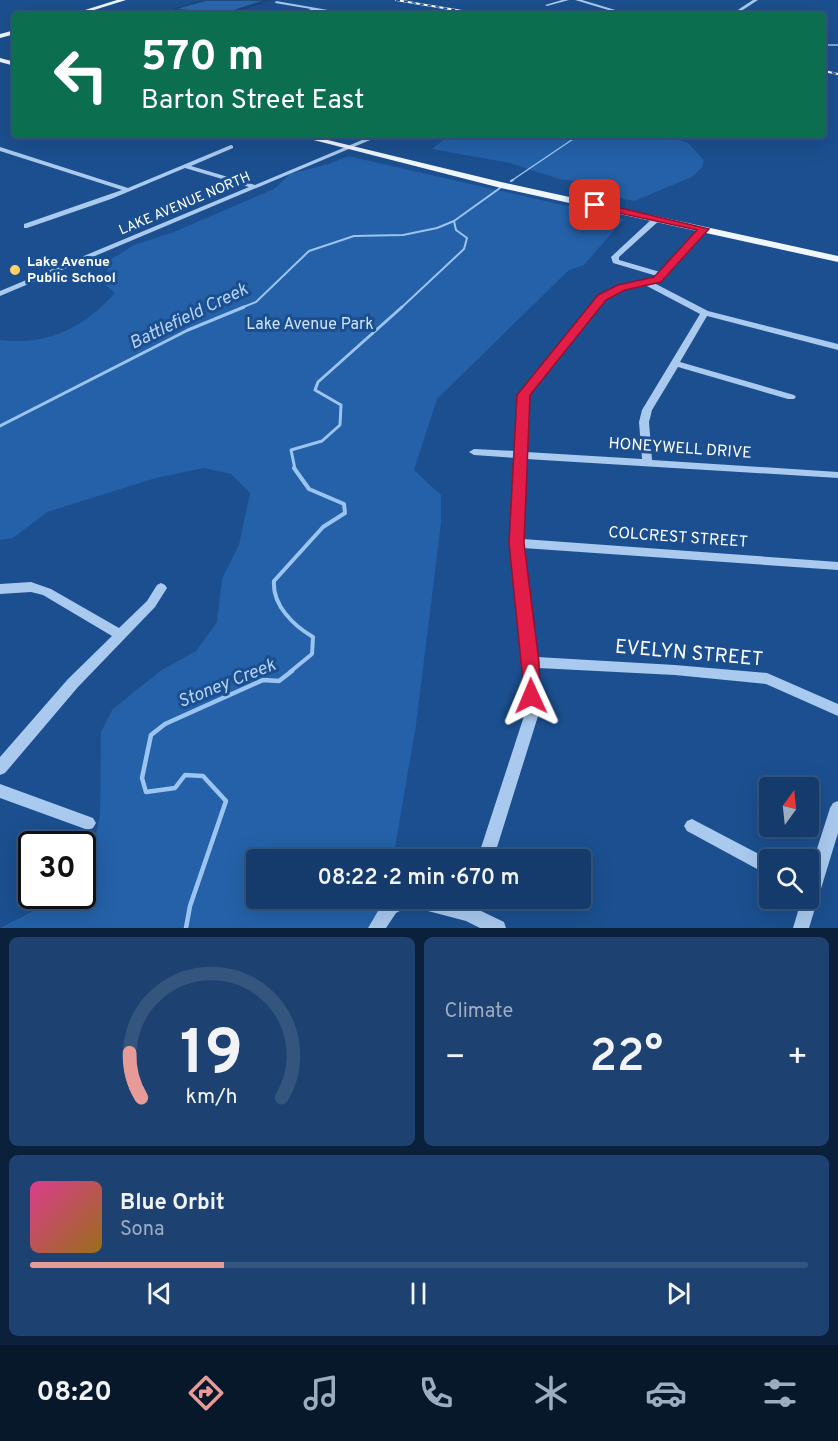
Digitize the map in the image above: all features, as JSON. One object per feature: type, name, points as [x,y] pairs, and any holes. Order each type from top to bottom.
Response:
[{"type":"main road","points":[[82,12],[123,0]]},
{"type":"main road","points":[[308,138],[838,260]]},
{"type":"street","points":[[547,5],[567,0]]},
{"type":"street","points":[[577,0],[619,12]]},
{"type":"street","points":[[737,12],[756,0]]},
{"type":"street","points":[[276,2],[334,12]]},
{"type":"street","points":[[307,12],[316,9]]},
{"type":"street","name":"LAKE AVENUE NORTH","points":[[0,294],[372,138]]},
{"type":"street","points":[[27,226],[188,167],[231,147]]},
{"type":"street","points":[[0,149],[128,190]]},
{"type":"street","points":[[188,167],[255,187]]},
{"type":"street","points":[[657,219],[615,257],[616,261],[627,266],[663,275]]},
{"type":"street","points":[[489,849],[532,713],[531,662],[517,543],[519,455],[524,395],[602,297],[622,288],[648,283],[663,275],[704,229]]},
{"type":"street","points":[[648,283],[705,313],[837,344]]},
{"type":"street","points":[[647,462],[644,422],[647,410],[705,313]]},
{"type":"street","points":[[675,363],[791,397]]},
{"type":"street","name":"HONEYWELL DRIVE","points":[[474,452],[838,476]]},
{"type":"street","name":"COLCREST STREET","points":[[517,543],[838,566]]},
{"type":"street","points":[[0,589],[31,587],[47,592],[121,635]]},
{"type":"street","points":[[0,768],[73,683],[151,604],[161,588]]},
{"type":"street","name":"EVELYN STREET","points":[[531,662],[675,669],[767,680],[838,710]]},
{"type":"street","points":[[0,791],[88,823]]},
{"type":"street","points":[[819,866],[838,808]]},
{"type":"street","points":[[693,826],[759,862]]},
{"type":"street","points":[[376,928],[389,909]]},
{"type":"street","points":[[474,909],[498,928]]},
{"type":"street","points":[[801,928],[806,909]]},
{"type":"green space","points":[[446,138],[674,138],[688,143],[704,160],[702,167],[692,177],[634,201],[599,194],[589,183],[559,179],[510,163],[432,149]]},
{"type":"green space","name":"Lake Avenue Park","points":[[348,156],[624,219],[584,265],[569,270],[437,399],[414,470],[441,495],[441,523],[416,725],[395,849],[246,849],[246,909],[383,909],[378,928],[0,928],[37,909],[96,909],[96,835],[100,815],[101,732],[112,710],[160,671],[196,651],[217,622],[222,579],[239,545],[250,493],[231,474],[204,468],[156,478],[47,512],[13,538],[0,540],[0,340],[34,340],[64,332],[90,316],[115,293],[101,282],[108,269],[103,264],[134,245],[174,232],[274,189],[290,174],[329,164]]},
{"type":"building","points":[[206,0],[267,0],[230,12],[174,9]]},
{"type":"waterway","name":"Stoney Creek","points":[[826,45],[838,45]]},
{"type":"waterway","name":"Stoney Creek","points":[[513,180],[511,181],[575,138]]},
{"type":"waterway","name":"Stoney Creek","points":[[454,221],[500,188]]},
{"type":"waterway","name":"Battlefield Creek","points":[[241,308],[256,302],[309,251],[354,236],[403,235],[437,228],[454,221]]},
{"type":"waterway","name":"Stoney Creek","points":[[401,308],[464,249],[467,238],[456,230],[454,221]]},
{"type":"waterway","name":"Battlefield Creek","points":[[0,426],[188,330],[244,307]]},
{"type":"waterway","name":"Stoney Creek","points":[[295,469],[291,450],[322,441],[340,425],[341,405],[315,390],[318,382],[402,307]]},
{"type":"waterway","name":"Stoney Creek","points":[[290,672],[312,654],[313,637],[292,621],[280,606],[274,590],[274,581],[323,527],[345,513],[344,504],[309,489],[294,468]]},
{"type":"waterway","name":"Stoney Creek","points":[[186,928],[190,906],[226,801],[203,776],[185,775],[175,788],[146,792],[142,778],[151,735],[165,724],[263,680],[279,681],[292,671]]},
{"type":"railway","points":[[396,0],[468,12]]},
{"type":"railway","points":[[826,71],[838,74]]},
{"type":"place","name":"Lake Avenue Public School","points":[[15,270]]},
{"type":"route","points":[[531,696],[531,662],[517,543],[519,455],[524,395],[602,297],[622,288],[657,280],[704,229],[595,205]]}]
